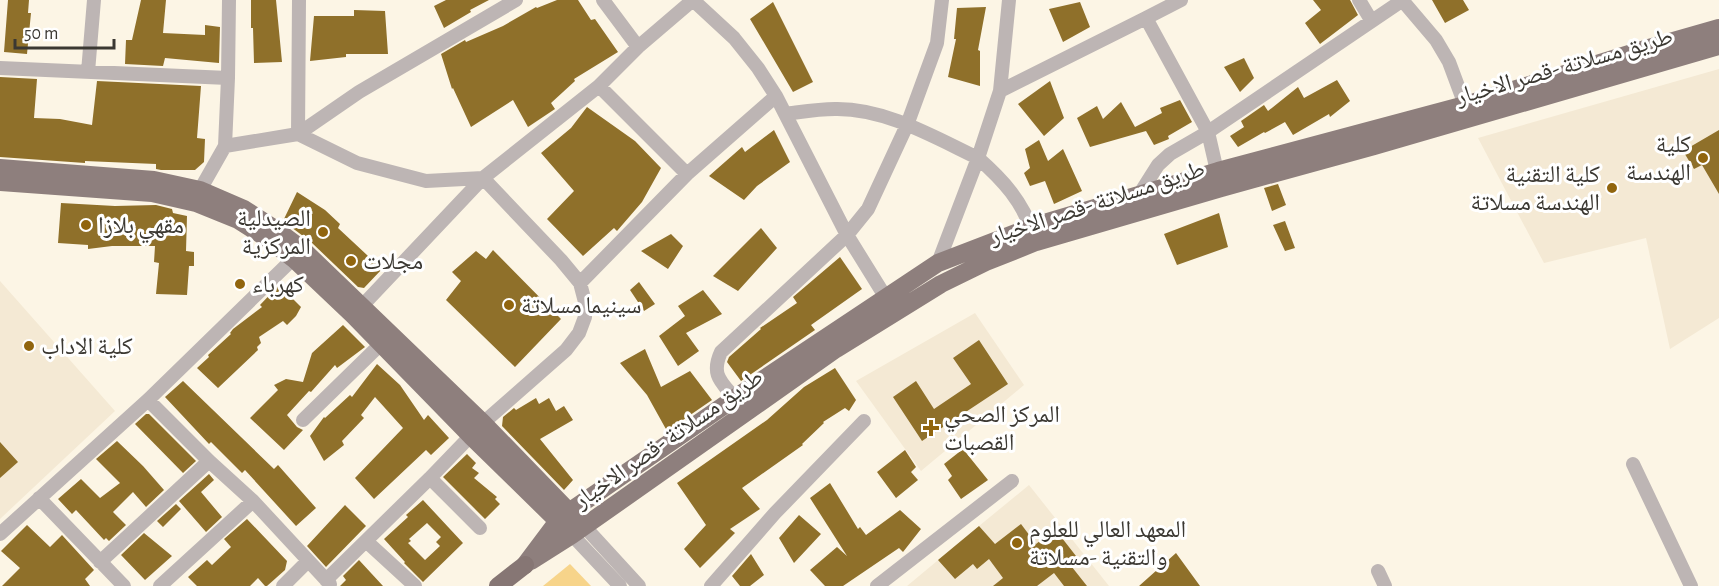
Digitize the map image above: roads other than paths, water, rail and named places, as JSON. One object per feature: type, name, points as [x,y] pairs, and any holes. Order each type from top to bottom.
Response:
[{"type":"highway","points":[[498,586],[525,565]]},
{"type":"main road","points":[[890,305],[938,263],[1034,235],[1139,195],[1219,179],[1719,28]]},
{"type":"main road","name":"طريق مسلاتة -قصر الاخيار","points":[[525,565],[578,530],[740,406],[836,349],[890,305],[941,284],[1034,235],[1219,179],[1374,146],[1719,46]]},
{"type":"main road","points":[[0,168],[179,184],[244,208],[275,229],[578,530]]},
{"type":"main road","points":[[0,182],[152,193],[196,203],[238,220],[298,254],[362,306],[386,339]]},
{"type":"main road","points":[[525,565],[564,516],[740,406]]},
{"type":"street","points":[[88,72],[94,0]]},
{"type":"street","points":[[200,190],[225,146],[229,0]]},
{"type":"street","points":[[298,134],[299,0]]},
{"type":"street","points":[[225,146],[298,134],[359,92],[516,0]]},
{"type":"street","points":[[603,0],[638,47]]},
{"type":"street","points":[[362,306],[483,178],[598,86],[638,47],[693,0],[734,38],[758,68],[776,96],[847,235],[890,305]]},
{"type":"street","points":[[740,406],[717,375],[716,364],[721,352],[810,271],[847,235],[868,209],[907,125],[937,43],[942,0]]},
{"type":"street","points":[[938,263],[978,158],[1000,91],[1009,0]]},
{"type":"street","points":[[1000,91],[1181,0]]},
{"type":"street","points":[[1359,0],[1371,20]]},
{"type":"street","points":[[1139,195],[1158,165],[1170,154],[1208,132],[1402,0],[1436,40],[1445,55],[1464,105]]},
{"type":"street","points":[[1146,18],[1208,132],[1219,179]]},
{"type":"street","points":[[0,68],[228,78]]},
{"type":"street","points":[[598,86],[687,174]]},
{"type":"street","points":[[580,283],[687,174],[776,96]]},
{"type":"street","points":[[785,114],[835,109],[865,111],[907,125],[978,158],[1002,179],[1018,201],[1034,235]]},
{"type":"street","points":[[148,400],[253,501],[329,583],[366,541],[477,430],[567,350],[579,333],[585,317],[585,302],[580,283],[553,251],[483,178],[426,181],[357,163],[298,134]]},
{"type":"street","points":[[0,534],[148,400],[298,254]]},
{"type":"street","points":[[303,420],[386,339]]},
{"type":"street","points":[[711,586],[775,513],[864,421]]},
{"type":"street","points":[[100,562],[209,461]]},
{"type":"street","points":[[1633,464],[1691,586]]},
{"type":"street","points":[[430,478],[480,528]]},
{"type":"street","points":[[878,586],[1012,481]]},
{"type":"street","points":[[39,498],[124,586]]},
{"type":"street","points":[[160,586],[253,501]]},
{"type":"street","points":[[578,530],[620,586]]},
{"type":"street","points":[[578,530],[639,586]]},
{"type":"street","points":[[366,541],[415,586]]},
{"type":"street","points":[[283,586],[308,561]]},
{"type":"street","points":[[1378,572],[1385,586]]},
{"type":"place","name":"كلية الهندسة","points":[[1703,158]]},
{"type":"place","name":"كلية التقنية الهندسة مسلاتة","points":[[1612,188]]},
{"type":"place","name":"مقهي بلازا","points":[[86,225]]},
{"type":"place","name":"الصيدلية المركزية","points":[[323,232]]},
{"type":"place","name":"مجلات","points":[[351,261]]},
{"type":"place","name":"كهرباء","points":[[240,284]]},
{"type":"place","name":"سينيما مسلاتة","points":[[509,305]]},
{"type":"place","name":"كلية الاداب","points":[[29,346]]},
{"type":"place","name":"المركز الصحي القصبات","points":[[931,428]]},
{"type":"place","name":"المعهد العالي للعلوم والتقنية -مسلاتة","points":[[1017,543]]}]
